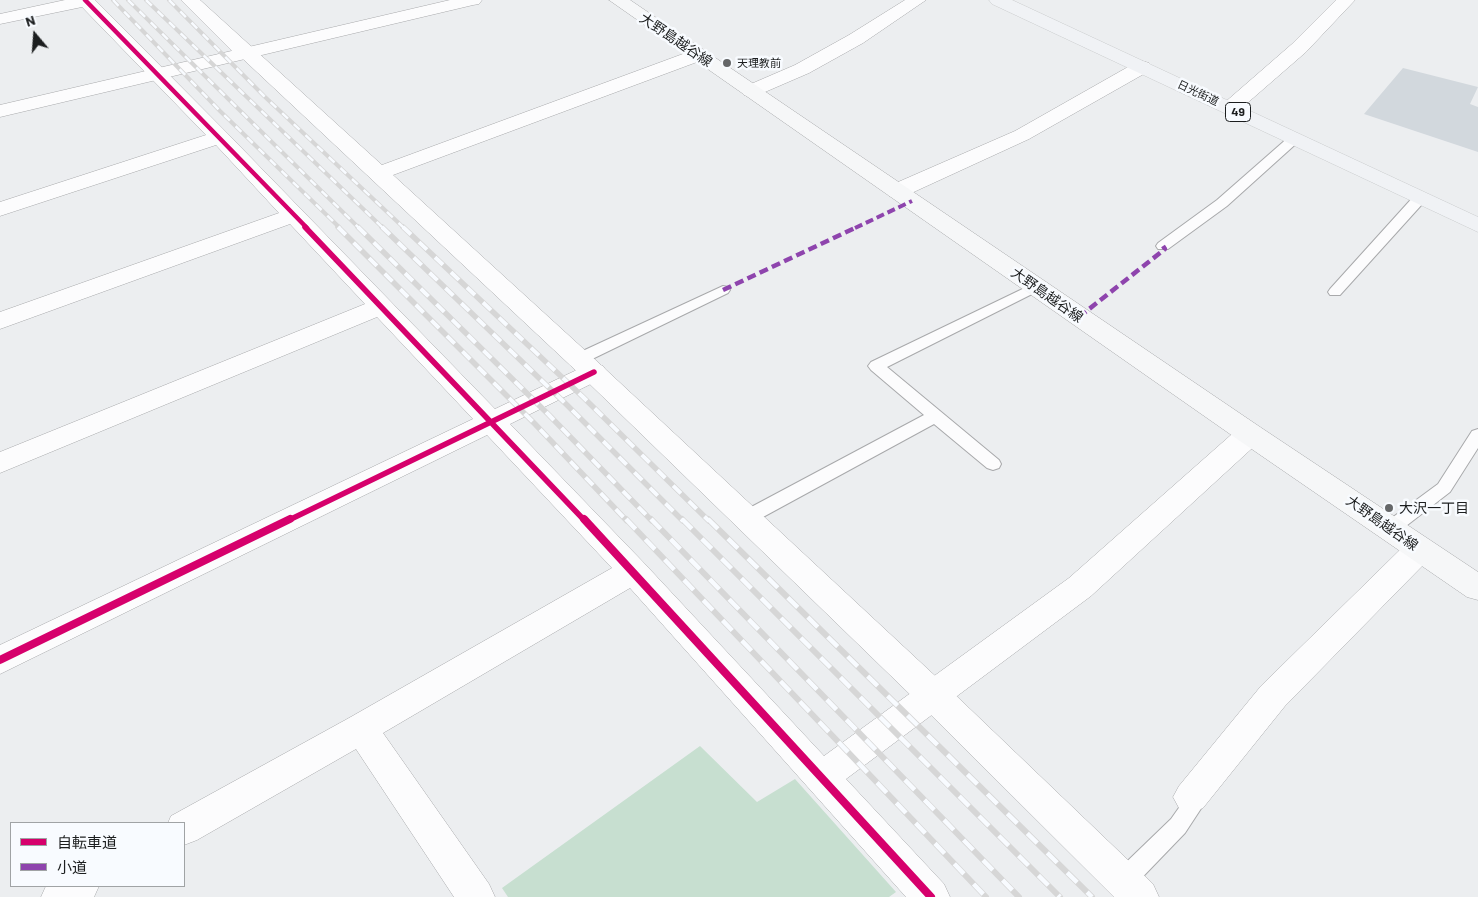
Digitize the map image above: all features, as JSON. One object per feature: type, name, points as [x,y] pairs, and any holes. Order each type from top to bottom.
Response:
[{"type":"main road","name":"大野島越谷線","points":[[618,0],[1250,434],[1478,588]]},
{"type":"main road","name":"日光街道","points":[[998,0],[1478,226]]},
{"type":"street","points":[[0,19],[86,0],[220,137],[633,572],[931,897]]},
{"type":"street","points":[[190,0],[380,173],[586,365],[934,696],[1132,889]]},
{"type":"street","points":[[0,111],[473,0]]},
{"type":"street","points":[[751,91],[802,69],[856,39],[917,0]]},
{"type":"street","points":[[1230,108],[1299,48],[1343,1]]},
{"type":"street","points":[[380,173],[698,55]]},
{"type":"street","points":[[898,191],[1022,135],[1142,67]]},
{"type":"street","points":[[0,209],[220,137]]},
{"type":"street","points":[[0,321],[294,215]]},
{"type":"street","points":[[0,464],[380,307]]},
{"type":"street","points":[[0,660],[490,423],[586,365]]},
{"type":"street","points":[[822,777],[1080,587],[1250,434]]},
{"type":"street","points":[[1191,797],[1273,696],[1420,549]]},
{"type":"street","points":[[185,827],[361,729],[633,572]]},
{"type":"street","points":[[361,729],[476,897]]},
{"type":"street","points":[[60,897],[78,887]]},
{"type":"lane","points":[[1163,246],[1222,204],[1294,139]]},
{"type":"lane","points":[[1335,292],[1420,198]]},
{"type":"lane","points":[[993,464],[876,366],[1036,287]]},
{"type":"lane","points":[[586,365],[723,290]]},
{"type":"lane","points":[[746,518],[843,464],[936,416]]},
{"type":"lane","points":[[1391,528],[1444,488],[1478,435]]},
{"type":"lane","points":[[1132,889],[1194,804],[1191,797]]},
{"type":"green space","points":[[700,746],[757,802],[795,779],[896,892],[889,897],[508,897],[502,888]]},
{"type":"building","points":[[1403,68],[1478,87],[1470,104],[1478,107],[1478,152],[1364,114]]},
{"type":"railway","points":[[113,0],[220,111],[340,228]]},
{"type":"railway","points":[[128,0],[359,228]]},
{"type":"railway","points":[[146,0],[383,228]]},
{"type":"railway","points":[[169,0],[264,96],[404,228]]},
{"type":"railway","points":[[338,227],[535,424],[627,521]]},
{"type":"railway","points":[[358,227],[549,415],[652,521]]},
{"type":"railway","points":[[382,227],[567,405],[683,521]]},
{"type":"railway","points":[[403,227],[583,397],[709,521]]},
{"type":"railway","points":[[626,519],[986,897]]},
{"type":"railway","points":[[651,519],[1019,897]]},
{"type":"railway","points":[[682,519],[1060,897]]},
{"type":"railway","points":[[708,519],[1092,897]]},
{"type":"marked path","points":[[723,290],[912,201]]},
{"type":"marked path","points":[[1079,317],[1165,249],[1163,246]]},
{"type":"cycle path","points":[[85,0],[220,137],[633,571],[931,897]]},
{"type":"cycle path","points":[[0,660],[594,372]]},
{"type":"place","name":"天理教前","points":[[727,63]]},
{"type":"place","name":"大沢一丁目","points":[[1389,508]]}]
